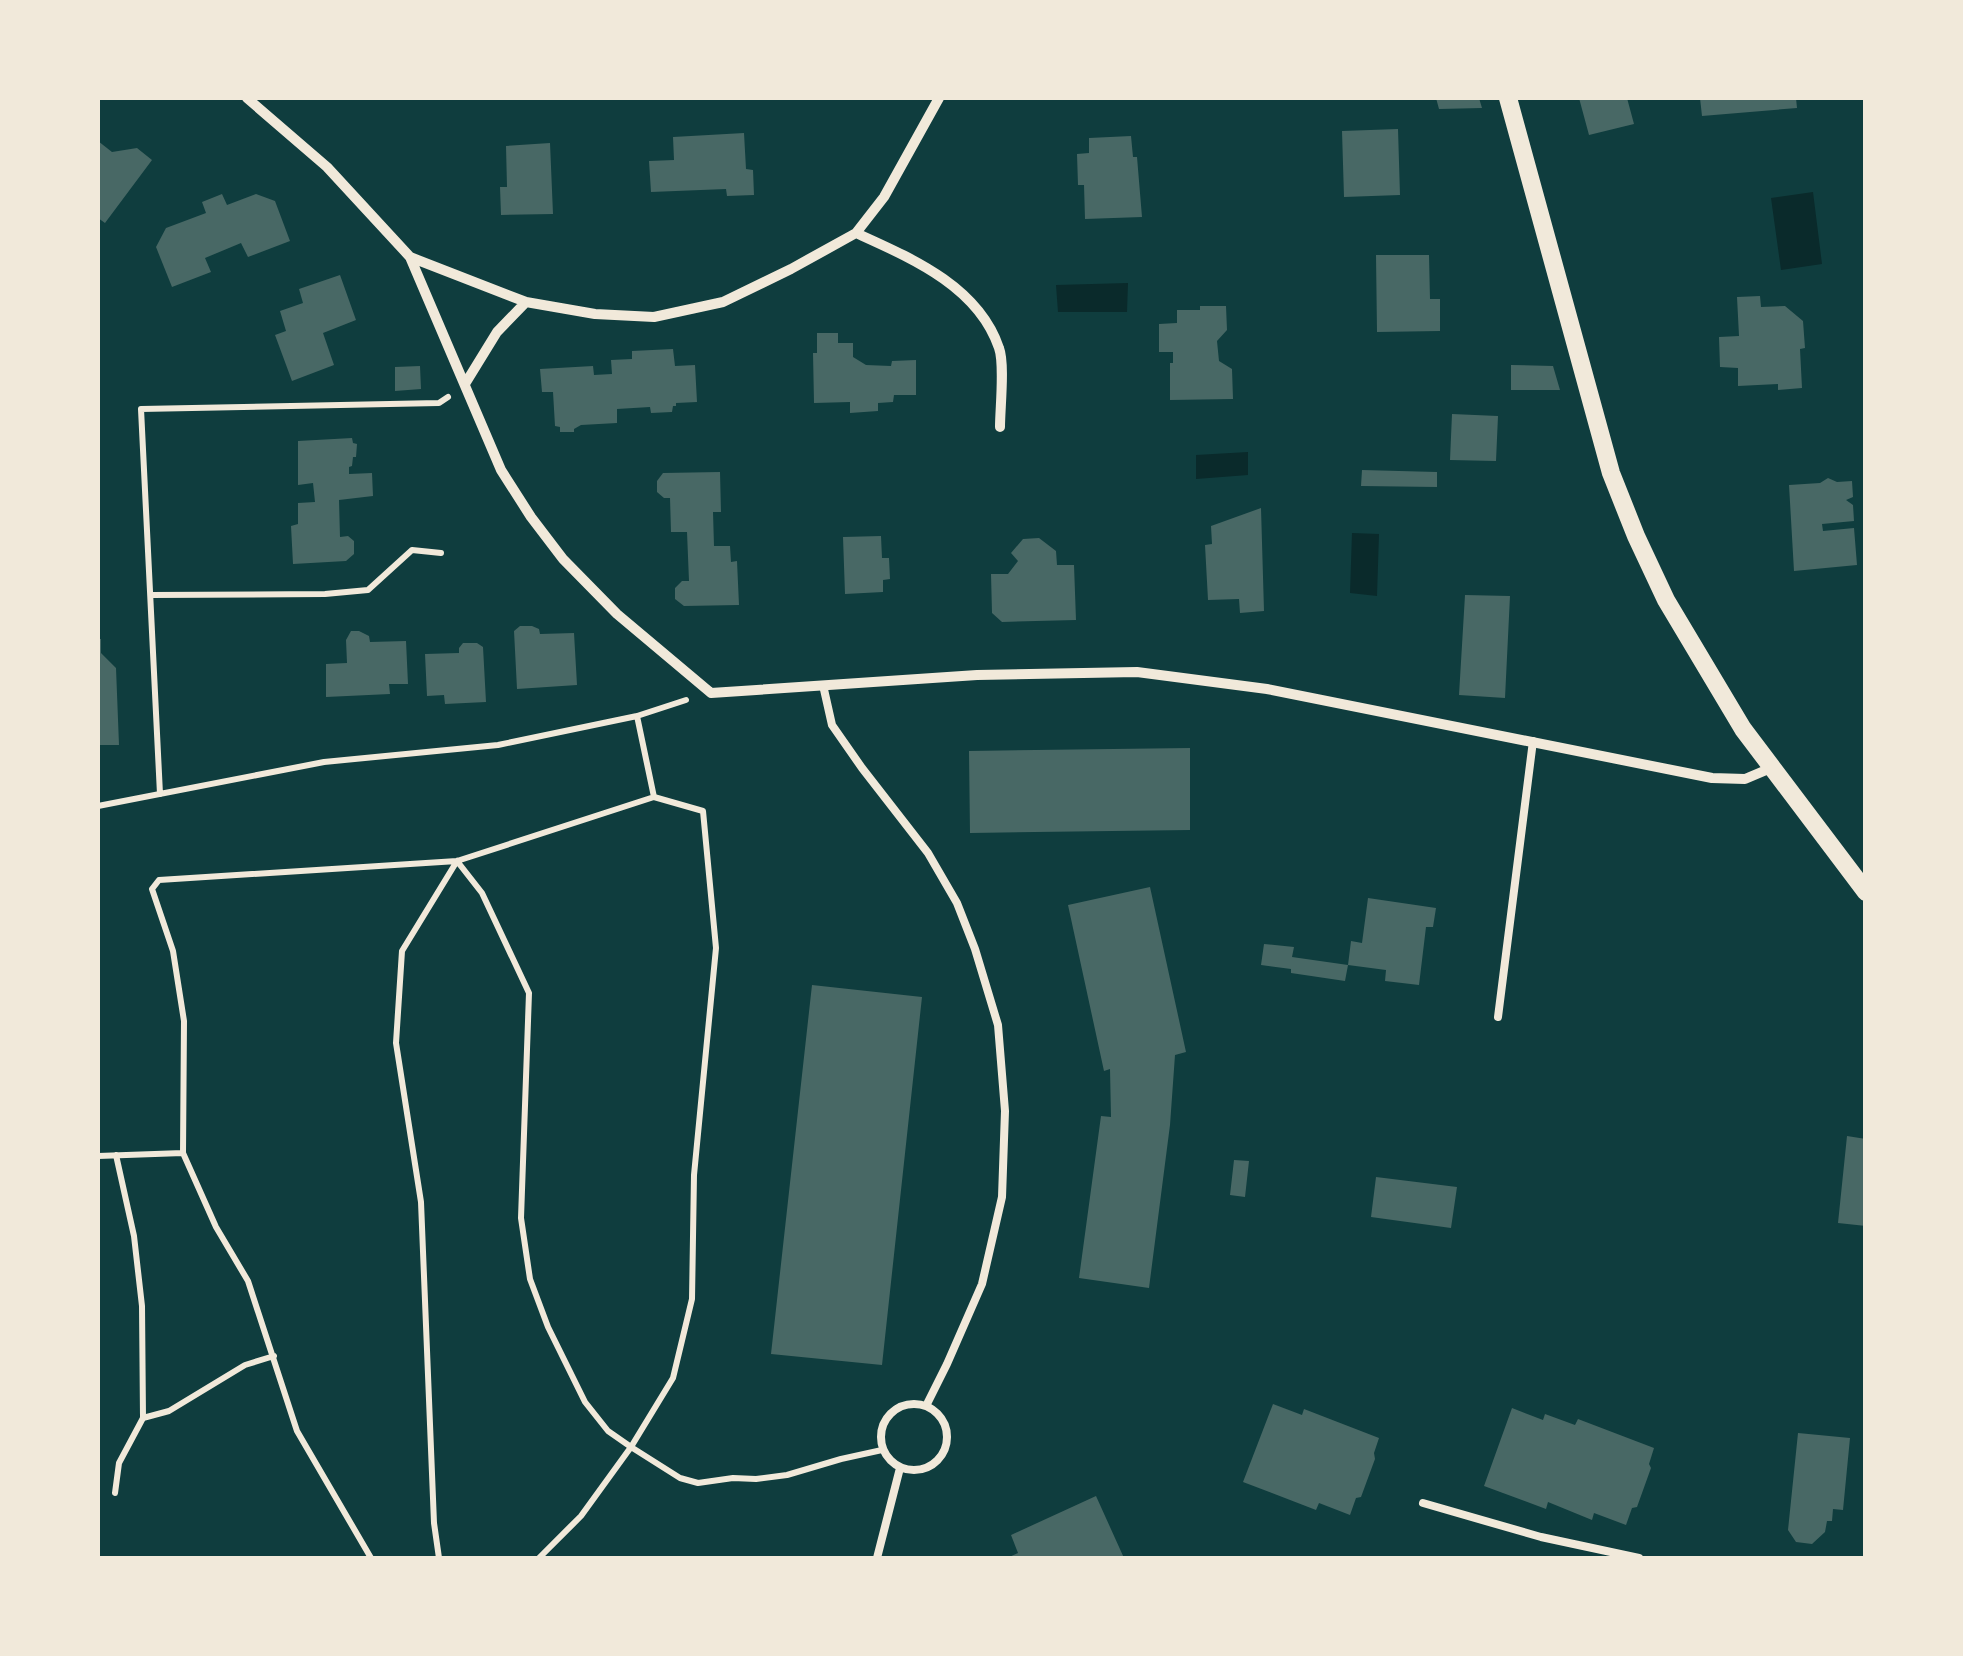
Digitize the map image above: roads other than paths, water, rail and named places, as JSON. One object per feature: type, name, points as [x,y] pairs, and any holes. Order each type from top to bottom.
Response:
[{"type":"street","points":[[247,98],[327,167],[410,256],[502,470],[563,559],[617,614],[711,693],[977,675],[1137,672],[1267,689],[1712,778],[1744,780],[1771,768]]},
{"type":"street","points":[[410,256],[526,302],[595,314],[654,317],[723,302],[856,233],[884,197],[939,98]]},
{"type":"street","points":[[1508,98],[1617,489],[1666,600],[1732,712],[1866,892]]},
{"type":"street","points":[[856,233],[906,255],[942,277],[978,308],[1000,350],[1000,427]]},
{"type":"street","points":[[465,384],[497,332],[526,302]]},
{"type":"lane","points":[[823,685],[832,726],[928,853],[957,903],[998,1025],[1005,1111],[1002,1197],[982,1284],[926,1406]]},
{"type":"lane","points":[[1498,1018],[1533,741]]},
{"type":"lane","points":[[900,1406],[926,1406],[944,1422],[946,1448],[928,1468],[900,1468],[882,1450],[882,1425],[900,1406]]},
{"type":"lane","points":[[877,1558],[900,1468]]},
{"type":"lane","points":[[1423,1503],[1541,1538],[1639,1558]]},
{"type":"water","points":[[1813,192],[1822,264],[1781,270],[1771,198]]},
{"type":"water","points":[[1128,283],[1127,312],[1058,312],[1056,285]]},
{"type":"water","points":[[1248,452],[1248,475],[1196,479],[1196,455]]},
{"type":"water","points":[[1352,533],[1379,534],[1377,596],[1350,593]]}]
